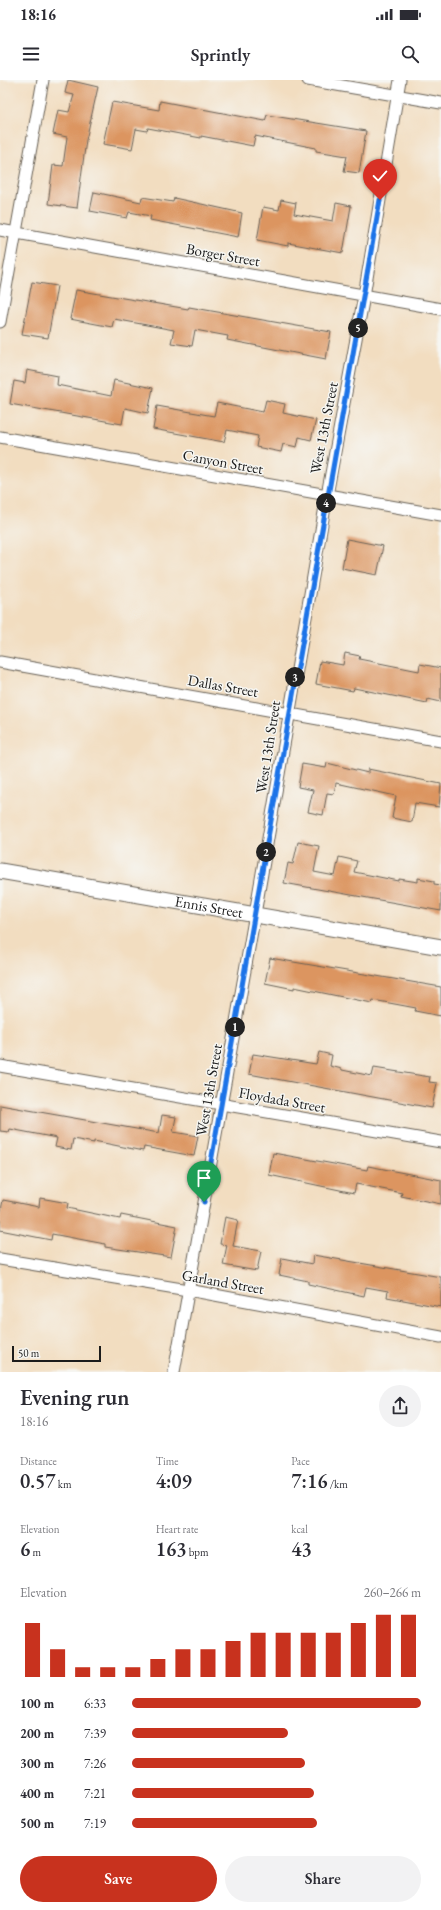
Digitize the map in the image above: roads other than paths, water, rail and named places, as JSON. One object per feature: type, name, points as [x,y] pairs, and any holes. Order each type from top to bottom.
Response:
[{"type":"main road","name":"Ennis Street","points":[[0,870],[441,947]]},
{"type":"street","points":[[0,322],[43,80]]},
{"type":"street","points":[[308,80],[441,103]]},
{"type":"street","name":"West 13th Street","points":[[174,1372],[256,914],[289,713],[364,296],[400,80]]},
{"type":"street","name":"Borger Street","points":[[0,230],[441,309]]},
{"type":"street","name":"Canyon Street","points":[[0,437],[441,515]]},
{"type":"street","name":"Dallas Street","points":[[0,662],[441,741]]},
{"type":"street","name":"Floydada Street","points":[[0,1066],[441,1142]]},
{"type":"street","name":"Garland Street","points":[[0,1259],[188,1290],[441,1337]]}]
